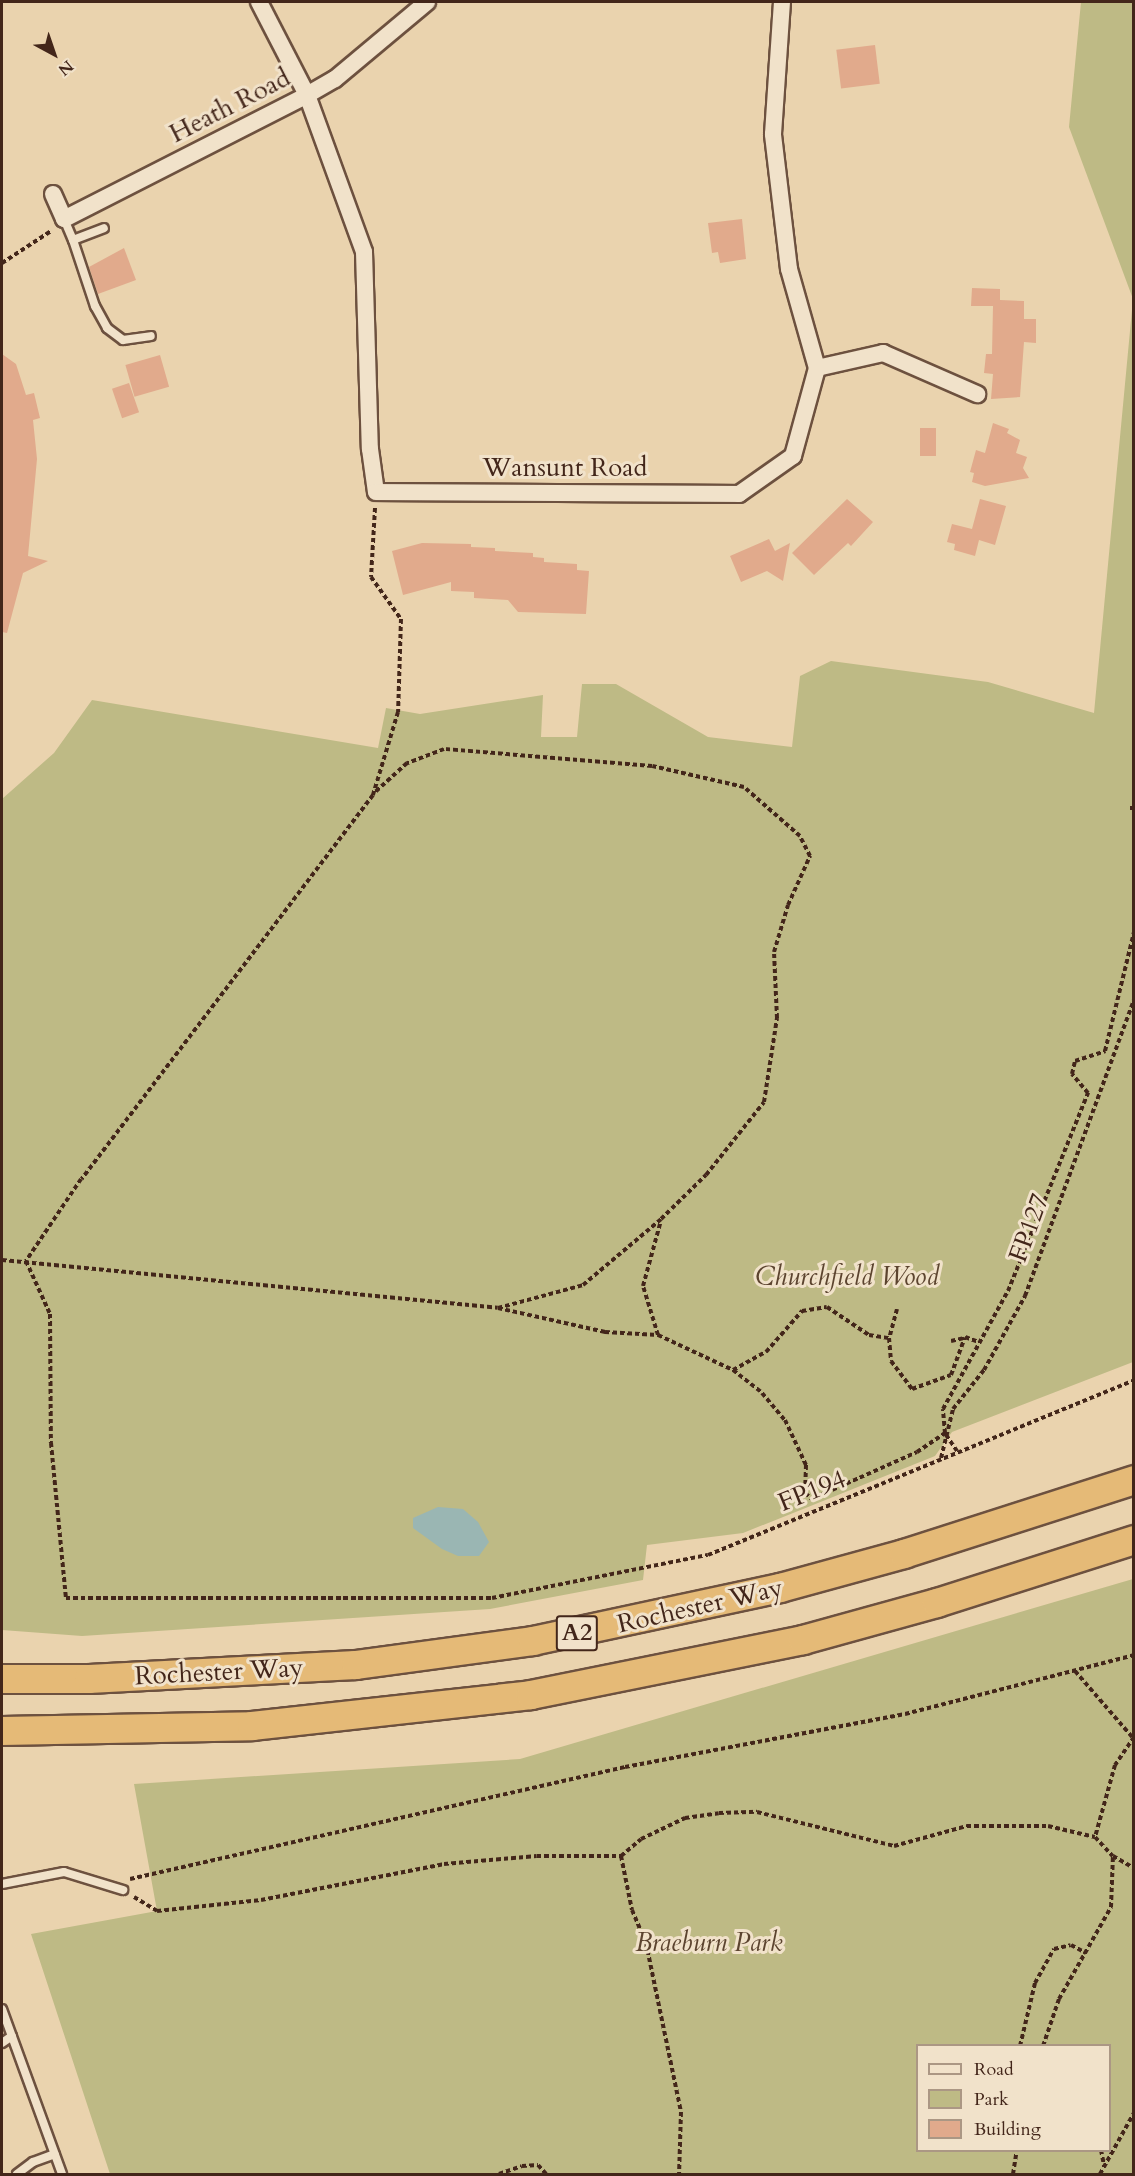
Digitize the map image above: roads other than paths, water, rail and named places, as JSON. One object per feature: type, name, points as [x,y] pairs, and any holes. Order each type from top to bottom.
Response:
[{"type":"highway","name":"Rochester Way","points":[[2,1679],[89,1679],[356,1665],[533,1641],[658,1617],[780,1588],[904,1554],[1134,1480]]},
{"type":"highway","name":"Rochester Way","points":[[2,1731],[252,1726],[531,1695],[803,1640],[937,1604],[1134,1540]]},
{"type":"street","points":[[259,2],[307,95]]},
{"type":"street","name":"Heath Road","points":[[64,219],[335,79],[428,2]]},
{"type":"street","points":[[782,2],[773,134],[789,269],[817,368],[883,353],[977,394]]},
{"type":"street","name":"Wansunt Road","points":[[307,95],[364,252],[370,449],[376,492],[739,494],[793,456],[817,368]]},
{"type":"street","points":[[53,194],[64,219]]},
{"type":"lane","points":[[64,219],[74,240],[95,306],[107,328],[123,340],[151,336]]},
{"type":"lane","points":[[74,240],[104,228]]},
{"type":"lane","points":[[2,1884],[64,1872],[123,1890]]},
{"type":"lane","points":[[2,2009],[62,2175]]},
{"type":"lane","points":[[2,2043],[12,2036]]},
{"type":"lane","points":[[17,2175],[33,2162],[55,2154]]},
{"type":"water","points":[[438,1507],[463,1509],[478,1522],[489,1542],[479,1556],[458,1556],[442,1549],[413,1528],[413,1518]]},
{"type":"park label","name":"Churchfield Wood","points":[[847,1277]]},
{"type":"park label","name":"Braeburn Park","points":[[709,1943]]}]
